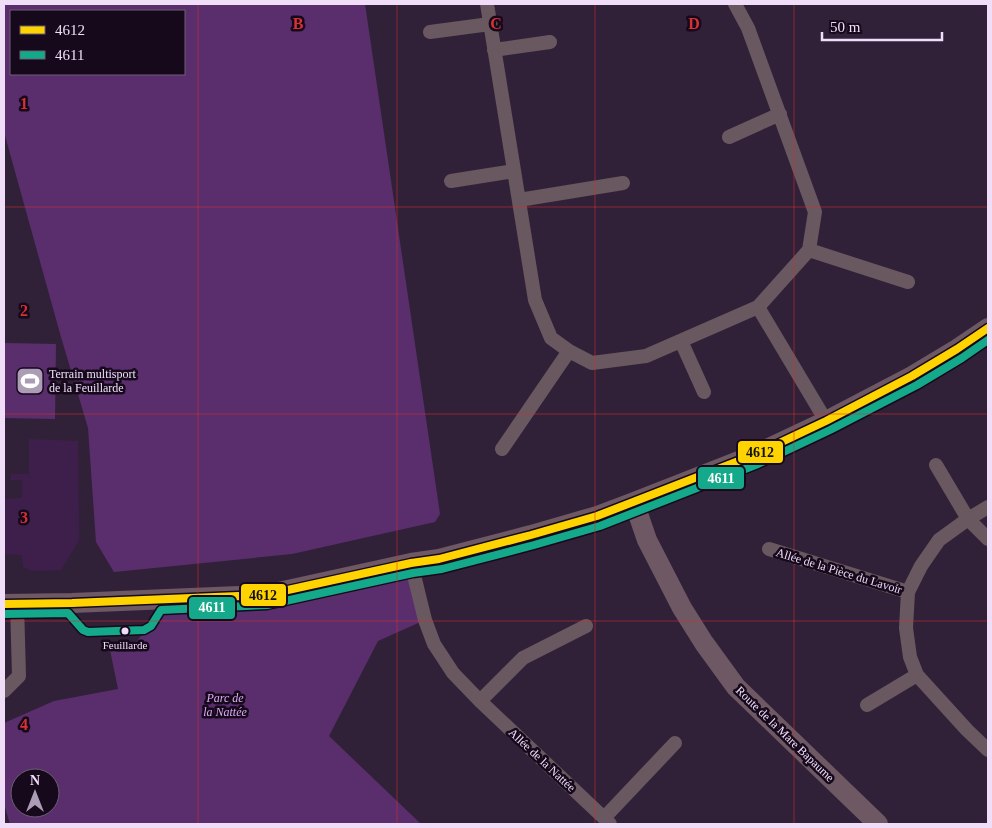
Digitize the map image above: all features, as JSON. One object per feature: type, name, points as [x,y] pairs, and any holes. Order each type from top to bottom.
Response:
[{"type":"street","points":[[487,4],[535,300],[551,338],[569,351],[592,363],[646,356],[758,307],[809,250],[815,212],[748,28],[735,4]]},
{"type":"street","points":[[430,32],[490,24]]},
{"type":"street","points":[[494,50],[550,42]]},
{"type":"street","points":[[728,137],[780,114]]},
{"type":"street","points":[[451,181],[514,171]]},
{"type":"street","points":[[519,200],[623,183]]},
{"type":"street","points":[[809,250],[908,282]]},
{"type":"street","points":[[758,307],[826,421]]},
{"type":"street","points":[[4,691],[19,676],[10,604],[265,595],[411,563],[439,559],[531,535],[597,516],[754,454],[826,421],[912,376],[988,328]]},
{"type":"street","points":[[681,341],[704,392]]},
{"type":"street","points":[[502,449],[569,351]]},
{"type":"street","points":[[936,465],[968,519],[988,539]]},
{"type":"street","name":"Route de la Mare Bapaume","points":[[634,502],[647,540],[682,608],[704,643],[736,687],[878,824]]},
{"type":"street","name":"Allée de la Pièce du Lavoir","points":[[988,508],[968,519],[939,540],[908,592],[906,628],[910,657],[917,675],[967,730],[988,750]]},
{"type":"street","name":"Allée de la Pièce du Lavoir","points":[[769,550],[908,592]]},
{"type":"street","name":"Allée de la Nattée","points":[[411,563],[425,620],[434,644],[453,673],[480,702],[607,821],[675,744]]},
{"type":"street","points":[[480,702],[523,658],[586,626]]},
{"type":"street","points":[[867,705],[917,675]]},
{"type":"shaded area","points":[[29,439],[78,441],[79,540],[61,570],[32,571],[23,567],[22,555],[4,554],[4,499],[22,498],[22,480],[11,480],[11,474],[29,474]]},
{"type":"green space","points":[[4,4],[365,4],[440,514],[435,522],[292,554],[114,572],[96,542],[88,428],[4,132]]},
{"type":"green space","name":"Terrain multisport de la Feuillarde","points":[[4,343],[56,344],[55,419],[4,418]]},
{"type":"green space","name":"Parc de la Nattée","points":[[411,563],[425,620],[378,641],[329,736],[421,824],[10,824],[4,804],[4,723],[54,701],[118,689],[109,645],[137,641],[168,600]]},
{"type":"transit line","name":"4612","points":[[4,604],[265,595],[411,563],[439,559],[531,535],[597,516],[754,455],[826,421],[912,376],[988,328]]},
{"type":"transit line","name":"4611","points":[[4,614],[68,613],[83,630],[88,632],[144,630],[151,626],[161,610],[267,605],[413,573],[442,569],[534,545],[600,526],[758,464],[830,430],[917,385],[988,340]]},
{"type":"place","name":"Terrain multisport de la Feuillarde","points":[[30,381]]},
{"type":"place","name":"Feuillarde","points":[[125,631]]}]
